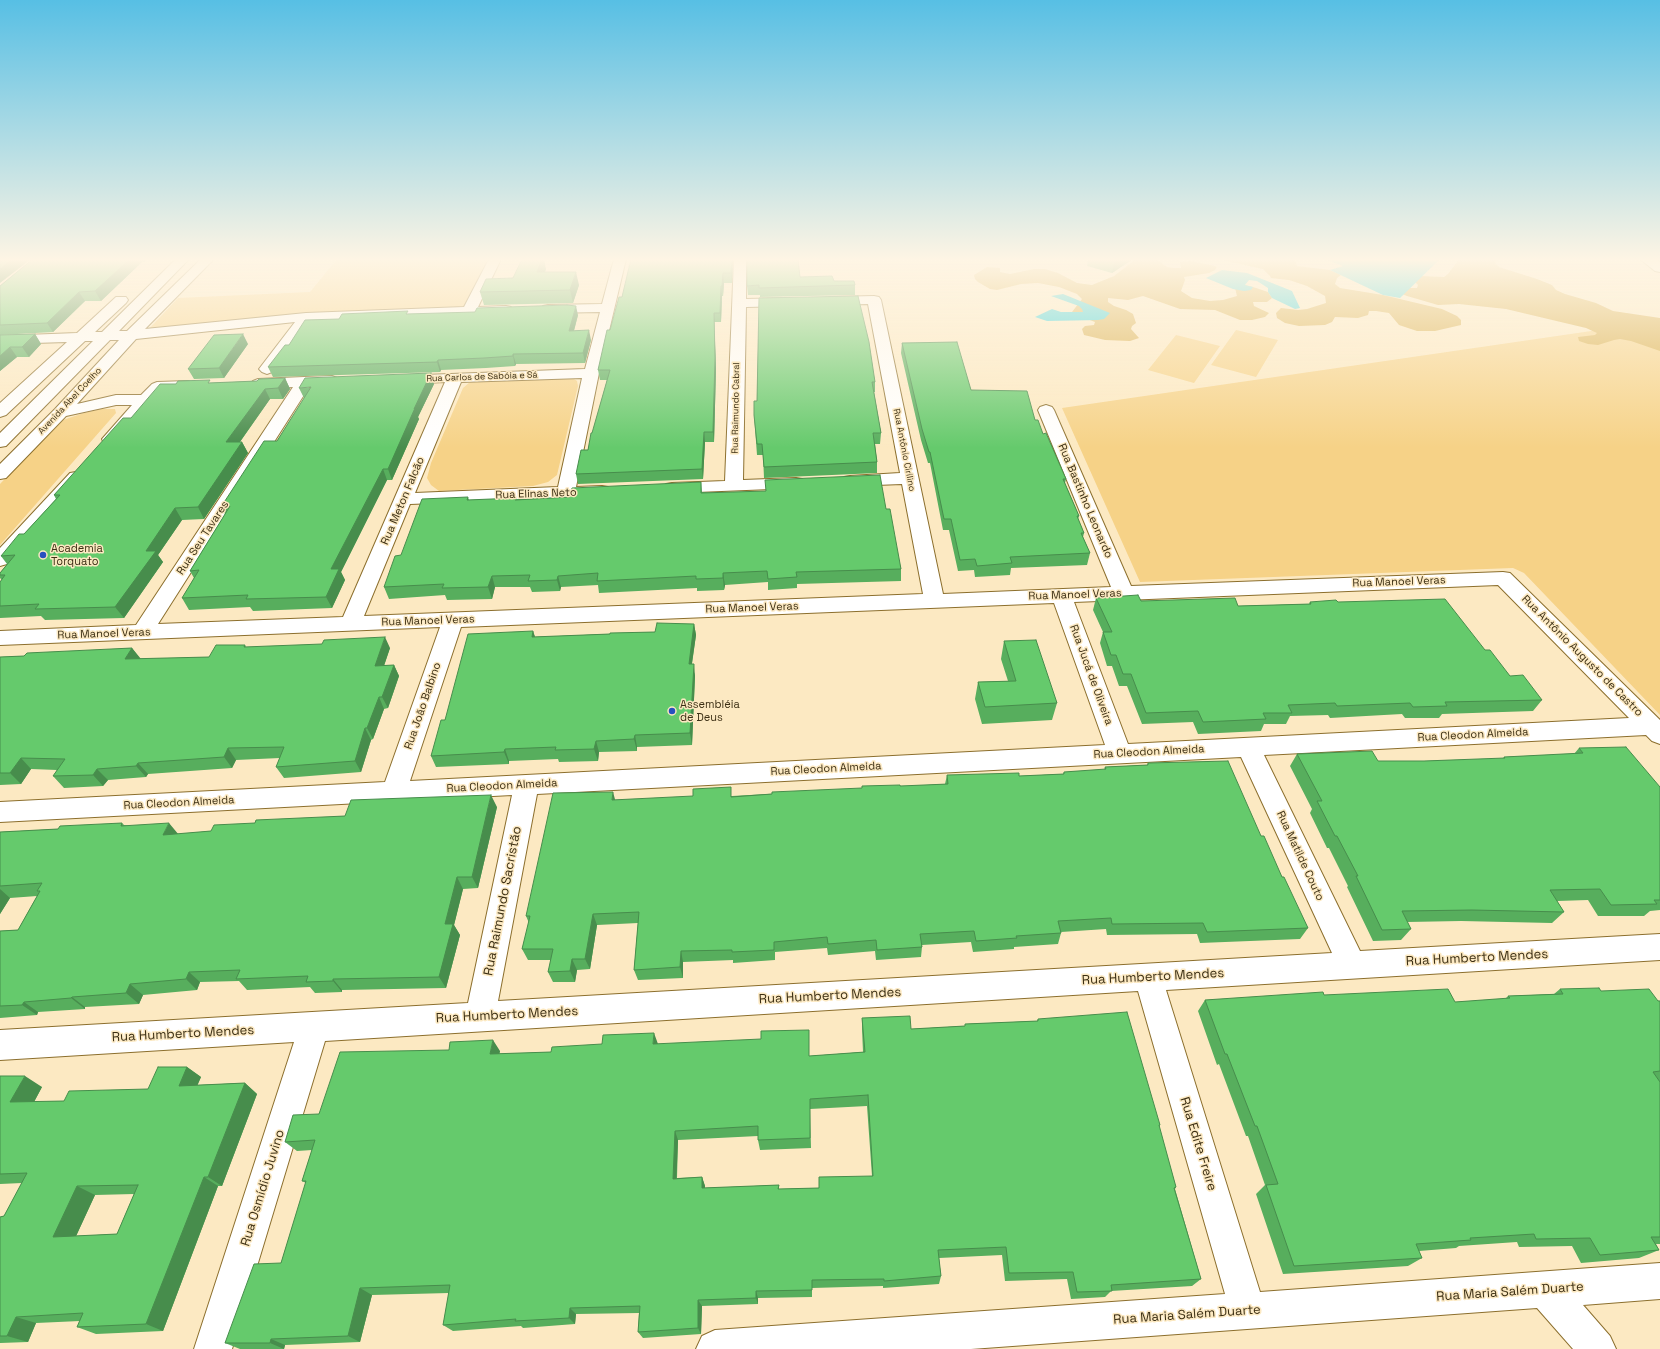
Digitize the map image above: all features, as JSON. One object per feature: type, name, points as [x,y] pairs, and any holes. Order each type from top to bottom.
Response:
[{"type":"street","name":"Avenida Abel Coelho","points":[[0,412],[80,337],[99,322]]},
{"type":"street","name":"Avenida Abel Coelho","points":[[0,442],[105,336],[115,322]]},
{"type":"street","name":"Avenida Abel Coelho","points":[[0,474],[61,412],[145,322]]},
{"type":"street","points":[[0,340],[132,335],[258,322]]},
{"type":"street","points":[[256,384],[302,322]]},
{"type":"street","points":[[566,493],[603,322]]},
{"type":"street","name":"Rua Raimundo Cabral","points":[[734,486],[738,322]]},
{"type":"street","name":"Rua Antônio Cirilino","points":[[878,322],[934,601]]},
{"type":"street","name":"Rua Carlos de Sabóia e Sá","points":[[391,379],[591,373]]},
{"type":"street","name":"Rua Meton Falcão","points":[[350,624],[455,377]]},
{"type":"street","points":[[241,384],[343,381]]},
{"type":"street","name":"Rua Seu Tavares","points":[[142,632],[304,382]]},
{"type":"street","points":[[61,412],[151,393],[203,386]]},
{"type":"street","points":[[0,560],[151,393]]},
{"type":"street","name":"Rua Bastinho Leonardo","points":[[1046,410],[1124,593]]},
{"type":"street","points":[[658,489],[910,478]]},
{"type":"street","name":"Rua Elinas Neto","points":[[403,499],[620,490]]},
{"type":"street","name":"Rua Manoel Veras","points":[[0,638],[1503,578]]},
{"type":"street","name":"Rua Antônio Augusto de Castro","points":[[1503,578],[1656,730]]},
{"type":"street","name":"Rua Jucá de Oliveira","points":[[1062,596],[1120,754]]},
{"type":"street","name":"Rua João Balbino","points":[[394,791],[453,620]]},
{"type":"street","name":"Rua Cleodon Almeida","points":[[0,812],[1248,747],[1656,730]]},
{"type":"street","name":"Rua Matilde Couto","points":[[1248,747],[1352,965]]},
{"type":"street","name":"Rua Raimundo Sacristão","points":[[480,1017],[526,785]]},
{"type":"street","name":"Rua Humberto Mendes","points":[[0,1045],[1660,947]]},
{"type":"street","name":"Rua Edite Freire","points":[[1148,977],[1248,1310]]},
{"type":"street","name":"Rua Osmídio Juvino","points":[[213,1349],[314,1027]]},
{"type":"street","name":"Rua Maria Salém Duarte","points":[[714,1349],[1660,1281]]},
{"type":"street","points":[[1545,1289],[1586,1345]]},
{"type":"shaded area","points":[[155,322],[271,322],[147,331]]},
{"type":"shaded area","points":[[1095,322],[1136,322],[1131,329],[1139,338],[1130,341],[1105,340],[1084,335],[1082,329],[1085,326],[1094,325]]},
{"type":"shaded area","points":[[1283,322],[1332,322],[1325,325],[1299,326]]},
{"type":"shaded area","points":[[1396,322],[1461,322],[1461,325],[1435,331],[1417,331],[1399,325]]},
{"type":"shaded area","points":[[1561,322],[1660,322],[1660,351],[1631,341],[1620,339],[1598,345],[1579,341],[1578,337],[1595,335],[1597,333],[1586,328]]},
{"type":"shaded area","points":[[1660,322],[1660,715],[1524,573],[1513,568],[1140,582],[1062,408]]},
{"type":"shaded area","points":[[1236,330],[1278,340],[1256,377],[1211,365]]},
{"type":"shaded area","points":[[1176,335],[1220,346],[1194,383],[1148,370]]},
{"type":"shaded area","points":[[571,377],[577,381],[578,386],[557,475],[548,482],[533,486],[439,491],[431,485],[427,478],[431,463],[463,388],[470,382],[482,378]]},
{"type":"shaded area","points":[[101,409],[115,409],[116,413],[0,545],[0,484],[60,421]]},
{"type":"building","points":[[0,322],[48,322],[47,323],[0,325]]},
{"type":"building","points":[[304,322],[572,322],[569,331],[589,330],[583,353],[513,354],[513,356],[438,360],[437,362],[268,367],[285,345],[289,345]]},
{"type":"building","points":[[612,322],[714,322],[713,432],[704,432],[702,469],[576,474],[581,450],[588,450],[591,433],[610,370],[598,370],[607,330],[610,330]]},
{"type":"building","points":[[759,322],[864,322],[869,342],[875,382],[872,382],[881,433],[873,433],[877,462],[764,467],[762,444],[757,444],[754,401],[757,401]]},
{"type":"building","points":[[35,334],[22,347],[10,347],[0,356],[0,335]]},
{"type":"building","points":[[243,334],[219,368],[188,369],[214,335]]},
{"type":"building","points":[[957,342],[971,390],[1027,391],[1035,420],[1038,420],[1043,434],[1046,433],[1066,479],[1063,479],[1079,516],[1077,516],[1084,533],[1081,533],[1090,553],[1010,557],[1012,563],[977,566],[975,559],[960,560],[951,519],[944,519],[930,452],[922,429],[902,343]]},
{"type":"building","points":[[431,373],[388,469],[383,469],[331,569],[339,569],[326,597],[246,599],[248,595],[182,598],[199,570],[190,571],[230,506],[221,507],[264,441],[277,441],[311,387],[299,388],[305,378]]},
{"type":"building","points":[[285,378],[278,388],[265,389],[226,442],[242,442],[198,507],[175,508],[146,551],[156,551],[115,607],[35,609],[39,604],[0,606],[0,582],[5,575],[0,575],[0,573],[15,555],[1,556],[19,534],[24,534],[60,495],[54,495],[123,418],[131,418],[160,384],[176,384],[178,381],[210,380],[208,383]]},
{"type":"building","points":[[880,475],[886,509],[890,509],[901,569],[796,572],[797,577],[768,579],[767,571],[723,573],[723,578],[696,579],[696,576],[597,581],[598,573],[558,576],[557,580],[528,581],[530,575],[492,576],[488,587],[442,588],[444,584],[384,587],[395,556],[401,555],[422,499],[468,497],[467,500],[516,498],[515,500],[570,497],[572,488],[701,482],[701,493],[766,491],[765,480]]},
{"type":"building","points":[[1138,595],[1141,601],[1235,598],[1238,606],[1311,604],[1310,602],[1336,600],[1338,602],[1445,599],[1485,650],[1490,650],[1510,676],[1523,675],[1542,700],[1445,702],[1447,706],[1413,707],[1410,703],[1337,706],[1335,703],[1288,705],[1292,713],[1263,713],[1266,719],[1203,722],[1198,711],[1146,713],[1131,674],[1123,674],[1116,655],[1111,655],[1103,632],[1112,632],[1096,598]]},
{"type":"building","points":[[657,623],[694,624],[689,664],[694,664],[690,733],[635,735],[634,739],[596,741],[594,749],[555,750],[556,747],[505,749],[504,752],[431,756],[441,720],[445,720],[468,634],[533,631],[532,637],[655,632]]},
{"type":"building","points":[[385,637],[375,666],[394,665],[382,697],[379,697],[367,728],[365,728],[355,761],[276,767],[284,747],[228,748],[224,757],[138,763],[136,766],[97,769],[93,775],[53,776],[65,759],[21,758],[10,773],[0,773],[0,657],[24,656],[27,653],[132,648],[125,659],[209,657],[216,645],[245,645],[244,647],[322,644],[324,640]]},
{"type":"building","points":[[1036,640],[1057,703],[985,707],[978,682],[1016,681],[1004,641]]},
{"type":"building","points":[[1626,747],[1660,787],[1660,900],[1654,900],[1657,904],[1611,905],[1600,889],[1550,890],[1564,912],[1472,910],[1402,911],[1411,929],[1382,930],[1356,876],[1358,876],[1317,801],[1322,801],[1297,754],[1372,751],[1378,761],[1424,761],[1583,753],[1579,748]]},
{"type":"building","points":[[1228,761],[1261,836],[1264,836],[1282,877],[1284,877],[1308,928],[1207,932],[1203,923],[1112,924],[1111,918],[1058,921],[1061,933],[1016,936],[1017,938],[976,941],[974,931],[920,934],[922,947],[877,950],[876,940],[828,944],[827,937],[774,942],[774,950],[732,952],[732,950],[681,951],[680,967],[634,970],[639,912],[593,914],[585,959],[572,959],[570,971],[548,972],[553,949],[522,949],[530,916],[526,916],[553,793],[613,792],[612,800],[693,796],[693,789],[731,787],[731,797],[772,794],[772,792],[862,788],[862,786],[948,784],[947,775],[1019,773],[1019,776],[1064,774],[1064,772],[1106,769],[1105,767],[1148,765],[1148,763]]},
{"type":"building","points":[[491,795],[472,877],[457,877],[445,924],[453,924],[439,977],[333,979],[333,981],[306,982],[308,976],[236,979],[240,970],[189,972],[186,979],[130,984],[126,993],[72,997],[24,1002],[22,1005],[0,1006],[0,931],[18,930],[40,891],[37,891],[42,883],[0,886],[0,832],[58,829],[60,826],[122,823],[121,826],[169,823],[163,835],[211,831],[214,825],[255,823],[256,820],[345,816],[351,800]]},
{"type":"building","points":[[1599,988],[1601,991],[1649,989],[1658,1001],[1660,1001],[1660,1071],[1653,1072],[1660,1082],[1660,1237],[1651,1237],[1659,1250],[1600,1255],[1590,1238],[1536,1239],[1534,1234],[1470,1238],[1471,1240],[1416,1244],[1422,1258],[1294,1266],[1266,1185],[1278,1184],[1257,1126],[1255,1126],[1227,1054],[1225,1054],[1205,1000],[1323,992],[1324,995],[1448,989],[1455,1002],[1510,998],[1508,996],[1563,994],[1560,989]]},
{"type":"building","points":[[1127,1012],[1160,1125],[1176,1187],[1174,1188],[1201,1279],[1111,1285],[1112,1291],[1077,1292],[1073,1272],[1009,1273],[1006,1247],[938,1250],[941,1276],[884,1281],[884,1279],[812,1280],[812,1290],[756,1291],[756,1298],[698,1300],[698,1328],[638,1332],[640,1306],[570,1308],[569,1318],[515,1321],[516,1319],[443,1325],[450,1285],[360,1288],[348,1336],[271,1339],[270,1343],[225,1343],[254,1264],[281,1263],[306,1181],[302,1181],[315,1140],[285,1142],[293,1115],[319,1114],[340,1052],[449,1050],[450,1042],[493,1040],[490,1054],[551,1052],[552,1047],[602,1044],[603,1035],[654,1033],[653,1044],[761,1039],[761,1031],[809,1030],[809,1056],[865,1052],[862,1018],[910,1016],[911,1029],[965,1026],[965,1024],[1038,1021],[1038,1019]],"holes":[[[868,1095],[873,1176],[819,1177],[819,1188],[778,1189],[779,1185],[702,1188],[702,1177],[673,1179],[675,1131],[758,1126],[758,1140],[810,1138],[810,1099]]]},
{"type":"building","points":[[158,1067],[187,1067],[179,1086],[245,1083],[208,1177],[204,1177],[146,1324],[77,1327],[83,1313],[16,1317],[7,1336],[0,1336],[0,1217],[4,1216],[27,1173],[0,1174],[0,1076],[25,1076],[10,1102],[64,1101],[69,1091],[148,1089]],"holes":[[[138,1185],[117,1234],[53,1237],[77,1186]]]},
{"type":"place","name":"Academia Torquato","points":[[43,555]]},
{"type":"place","name":"Assembléia de Deus","points":[[672,711]]}]
